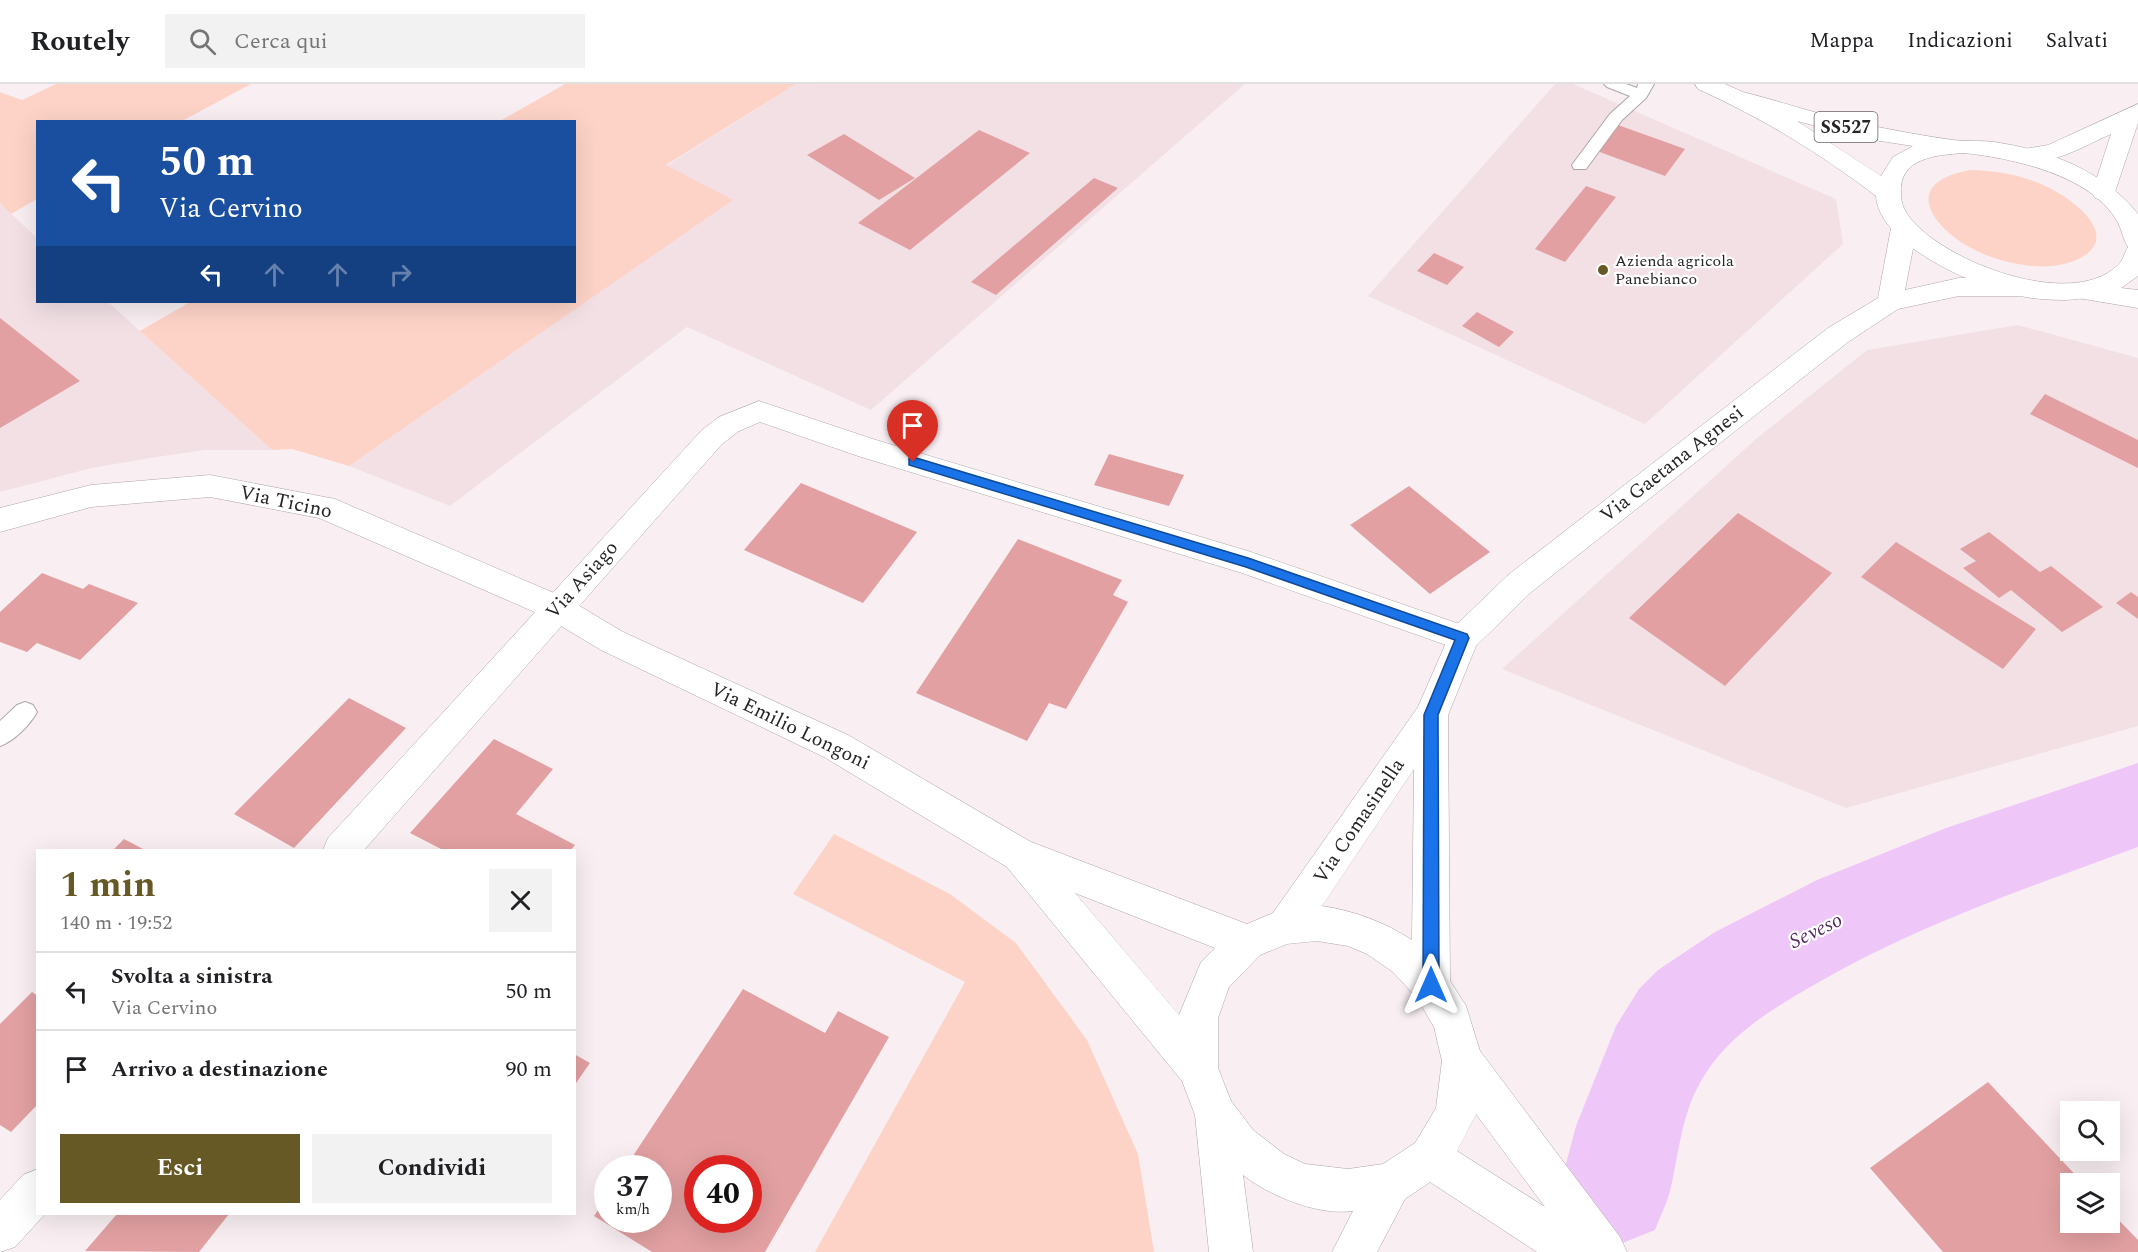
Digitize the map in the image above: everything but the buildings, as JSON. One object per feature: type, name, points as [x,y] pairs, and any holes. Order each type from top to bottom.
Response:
[{"type":"street","name":"SS527","points":[[1706,84],[1742,99],[1840,156],[1887,192]]},
{"type":"street","name":"SS527","points":[[1742,99],[1861,131],[1952,146],[1988,147],[2026,155],[2068,171],[2104,193],[2125,213],[2138,240],[2137,260],[2130,271],[2101,287],[2081,291]]},
{"type":"street","points":[[2026,155],[2053,151],[2133,115]]},
{"type":"street","points":[[2104,193],[2133,115]]},
{"type":"street","name":"SS527","points":[[1952,146],[1924,150],[1903,160],[1891,174],[1887,192],[1892,209],[1904,228],[1938,255],[1975,274],[2018,287],[2050,291],[2081,291],[2138,299]]},
{"type":"street","points":[[1890,302],[1904,228]]},
{"type":"street","name":"Via Gaetana Agnesi","points":[[1463,638],[1519,584],[1838,335],[1890,302],[1959,286],[2018,287]]},
{"type":"street","name":"Via Asiago","points":[[342,849],[712,436],[729,424],[759,411],[868,448],[1248,563],[1463,638]]},
{"type":"street","name":"Via Ticino","points":[[0,520],[91,496],[210,486],[324,507],[557,608]]},
{"type":"street","name":"Via Emilio Longoni","points":[[557,608],[612,640],[836,746],[1018,854],[1247,942]]},
{"type":"street","name":"Via Comasinella","points":[[1286,926],[1431,715],[1463,638]]},
{"type":"street","name":"Via Comasinella","points":[[1431,715],[1431,985]]},
{"type":"street","name":"Via Emilio Longoni","points":[[1018,854],[1198,1068]]},
{"type":"street","points":[[1215,1114],[1238,1145],[1269,1169],[1303,1185],[1348,1190],[1390,1184],[1430,1158],[1456,1113],[1462,1061],[1452,1020],[1431,985],[1407,959],[1380,941],[1348,928],[1317,923],[1286,926],[1247,942],[1215,975],[1198,1018],[1198,1068],[1215,1114],[1231,1252]]},
{"type":"street","points":[[1462,1061],[1556,1190],[1605,1252]]},
{"type":"street","points":[[1430,1158],[1568,1247]]},
{"type":"street","points":[[1354,1252],[1390,1184]]},
{"type":"street","points":[[0,1232],[36,1192]]},
{"type":"lane","points":[[1612,84],[1643,90]]},
{"type":"lane","points":[[1580,165],[1616,117],[1643,90]]},
{"type":"lane","points":[[0,736],[25,712]]},
{"type":"shaded area","points":[[56,84],[251,84],[184,120],[36,120],[36,200],[11,214],[0,203],[0,92],[22,100]]},
{"type":"shaded area","points":[[565,84],[796,84],[666,165],[733,200],[349,466],[292,449],[272,450],[140,331],[188,303],[576,303],[576,120],[502,120]]},
{"type":"shaded area","points":[[796,84],[1245,84],[871,410],[687,327],[450,506],[349,466],[732,200],[666,166]]},
{"type":"shaded area","name":"Azienda agricola Panebianco","points":[[1555,84],[1573,84],[1836,199],[1843,244],[1645,424],[1368,296]]},
{"type":"shaded area","points":[[1971,170],[2014,175],[2054,190],[2078,207],[2091,221],[2096,234],[2095,245],[2077,260],[2047,266],[2008,262],[1971,248],[1943,227],[1929,204],[1930,193],[1936,183],[1950,175]]},
{"type":"shaded area","points":[[0,203],[36,237],[36,303],[109,303],[272,450],[205,450],[156,457],[92,468],[0,492]]},
{"type":"shaded area","points":[[2018,325],[2138,358],[2138,726],[1846,808],[1502,669],[1756,439],[1867,350]]},
{"type":"shaded area","points":[[834,834],[950,894],[1016,943],[1087,1040],[1138,1154],[1154,1252],[815,1252],[965,982],[793,894]]},
{"type":"waterway","name":"Seveso","points":[[1615,1190],[1636,1105],[1653,1063],[1676,1026],[1694,1006],[1716,989],[1806,935],[1899,892],[2138,805]]},
{"type":"place","name":"Azienda agricola Panebianco","points":[[1603,270]]},
{"type":"route","points":[[913,462],[1248,563],[1463,638],[1431,715],[1431,985]]}]
